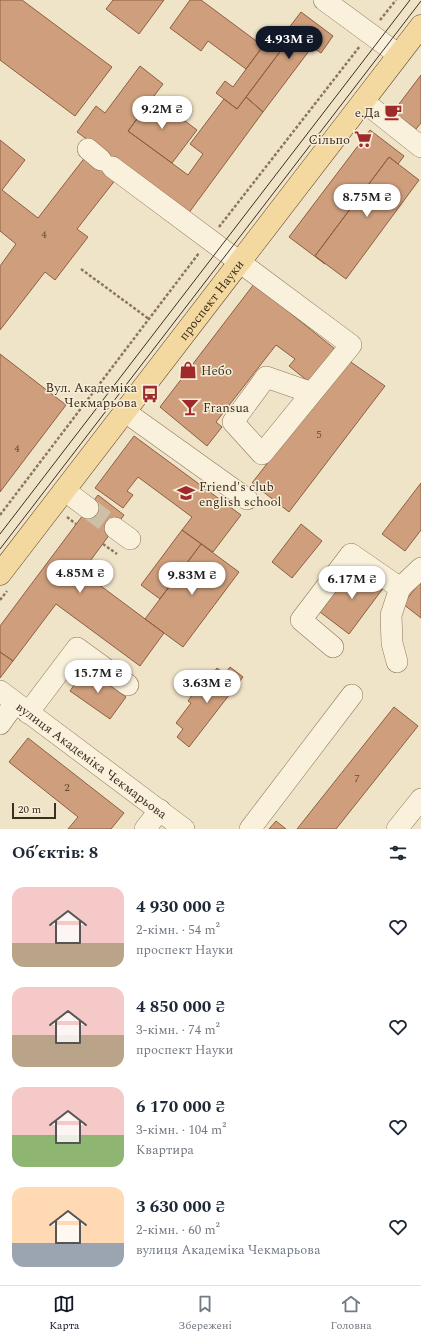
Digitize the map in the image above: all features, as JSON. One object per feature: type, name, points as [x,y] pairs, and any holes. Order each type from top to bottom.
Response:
[{"type":"main road","name":"проспект Науки","points":[[0,574],[238,262],[421,26]]},
{"type":"street","points":[[324,0],[399,55]]},
{"type":"street","points":[[363,101],[420,143]]},
{"type":"street","points":[[100,159],[351,345],[312,393]]},
{"type":"street","points":[[124,411],[247,498]]},
{"type":"street","points":[[64,490],[88,508]]},
{"type":"street","points":[[333,647],[301,620],[351,554],[400,588]]},
{"type":"street","points":[[397,662],[392,643],[391,615],[400,588],[421,568]]},
{"type":"street","points":[[0,724],[14,702],[77,648],[128,684]]},
{"type":"street","points":[[250,829],[352,695]]},
{"type":"street","name":"вулиця Академіка Чекмарьова","points":[[14,702],[184,829]]},
{"type":"street","points":[[397,829],[421,799]]},
{"type":"street","points":[[145,829],[160,810]]},
{"type":"path","points":[[0,515],[209,240],[396,0]]},
{"type":"path","points":[[81,269],[149,319]]},
{"type":"building","points":[[0,0],[22,0],[112,67],[75,116],[0,60]]},
{"type":"building","points":[[113,0],[164,0],[139,34],[106,9]]},
{"type":"building","points":[[190,0],[201,0],[263,46],[246,69],[208,41],[201,51],[170,28]]},
{"type":"building","points":[[301,12],[333,36],[321,53],[312,47],[263,112],[246,97],[294,33],[288,29]]},
{"type":"building","points":[[271,35],[285,45],[237,109],[216,93],[225,81],[233,87]]},
{"type":"building","points":[[140,66],[163,84],[128,131],[188,175],[203,154],[190,144],[224,99],[237,109],[246,97],[263,112],[188,214],[77,132],[96,106],[105,113]]},
{"type":"building","points":[[421,75],[421,123],[416,129],[393,112]]},
{"type":"building","points":[[153,97],[197,130],[172,163],[128,131]]},
{"type":"building","points":[[370,130],[404,156],[398,164],[389,157],[315,256],[325,264],[289,237]]},
{"type":"building","points":[[0,140],[25,160],[2,190],[38,218],[86,156],[116,179],[77,229],[88,237],[55,280],[45,272],[0,330],[0,266],[16,244],[0,231]]},
{"type":"building","points":[[389,157],[419,180],[346,279],[315,256]]},
{"type":"building","points":[[254,284],[335,349],[309,382],[289,366],[295,359],[276,345],[216,422],[222,427],[207,446],[160,407]]},
{"type":"building","points":[[0,354],[66,405],[0,492]]},
{"type":"building","points":[[348,360],[385,386],[289,512],[252,483]]},
{"type":"building","name":"Friend's club english school","points":[[134,436],[241,515],[213,552],[182,530],[192,517],[138,477],[127,491],[133,495],[123,508],[95,488]]},
{"type":"building","points":[[421,483],[421,530],[405,551],[382,534]]},
{"type":"building","points":[[98,495],[124,515],[82,572],[164,633],[140,666],[56,604],[13,661],[0,652],[0,626]]},
{"type":"building","points":[[301,524],[322,541],[292,578],[272,562]]},
{"type":"building","points":[[182,530],[201,544],[160,599],[141,585]]},
{"type":"building","points":[[201,544],[239,572],[183,647],[145,619]]},
{"type":"building","points":[[356,565],[384,587],[349,634],[320,612]]},
{"type":"building","points":[[421,581],[421,618],[403,604]]},
{"type":"building","points":[[0,652],[13,661],[0,678]]},
{"type":"building","points":[[230,667],[243,677],[189,747],[177,737],[183,729],[176,723],[191,703],[188,701],[199,685],[202,688],[217,668],[225,674]]},
{"type":"building","points":[[86,668],[126,697],[110,719],[70,691]]},
{"type":"building","points":[[394,707],[418,726],[336,829],[297,829]]},
{"type":"building","points":[[28,738],[124,813],[111,829],[68,829],[78,817],[9,762]]},
{"type":"building","points":[[276,821],[286,829],[269,829]]},
{"type":"tunnel","points":[[88,508],[115,528]]},
{"type":"tram line","points":[[0,534],[410,0]]},
{"type":"tram line","points":[[0,549],[421,1]]},
{"type":"place","name":"е.Да","points":[[393,112]]},
{"type":"place","name":"Сільпо","points":[[363,139]]},
{"type":"place","name":"Небо","points":[[188,370]]},
{"type":"place","name":"Вул. Академіка Чекмарьова","points":[[150,394]]},
{"type":"place","name":"Fransua","points":[[190,407]]},
{"type":"place","name":"Friend's club english school","points":[[186,493]]}]
